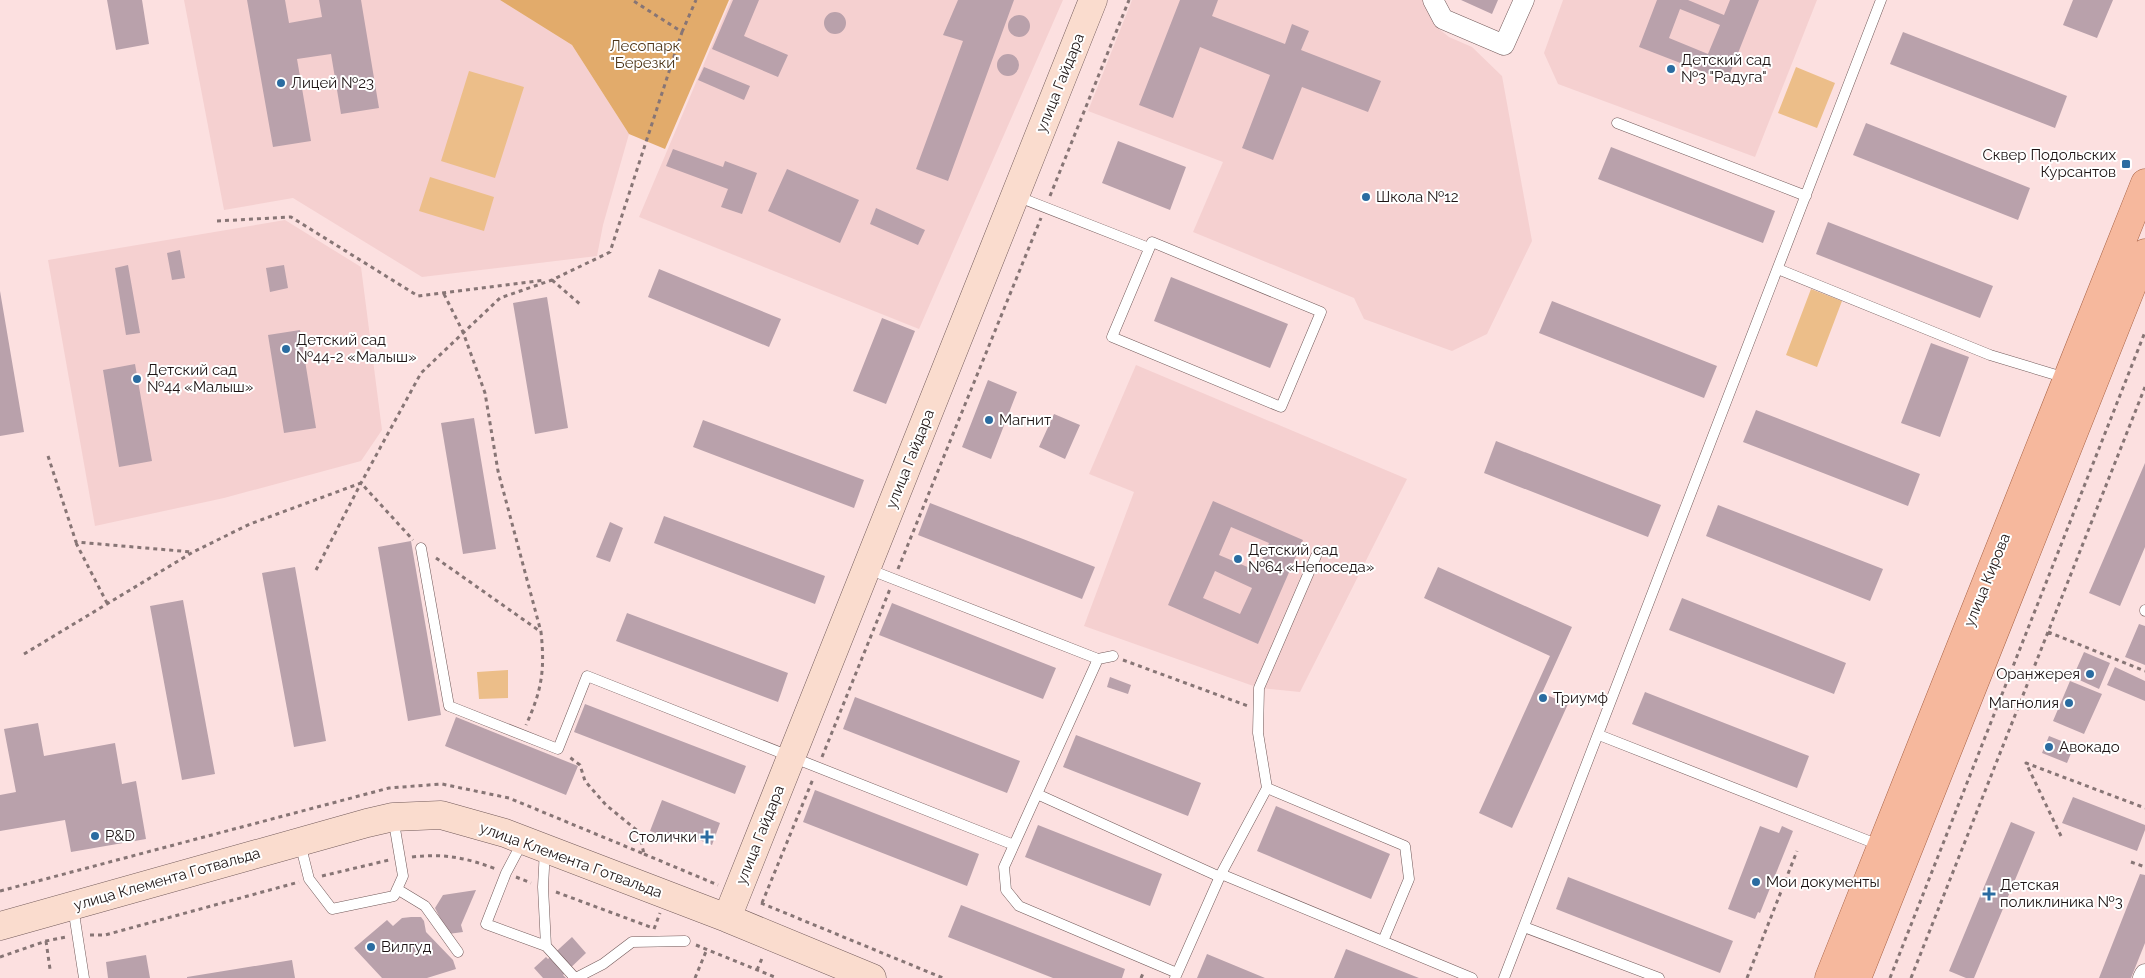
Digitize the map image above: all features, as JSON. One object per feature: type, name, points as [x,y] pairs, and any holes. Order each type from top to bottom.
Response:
[{"type":"main road","name":"улица Кирова","points":[[1829,978],[2145,183]]},
{"type":"main road","name":"улица Кирова","points":[[1857,978],[2145,253]]},
{"type":"street","name":"улица Гайдара","points":[[727,918],[1093,0]]},
{"type":"street","points":[[1433,0],[1442,20],[1504,45],[1524,0]]},
{"type":"street","name":"улица Клемента Готвальда","points":[[0,926],[393,817],[442,815],[534,844],[727,918],[872,978]]},
{"type":"street","points":[[2143,978],[2145,974]]},
{"type":"lane","points":[[1504,978],[1881,0]]},
{"type":"lane","points":[[1617,123],[1806,196]]},
{"type":"lane","points":[[1015,195],[1149,248]]},
{"type":"lane","points":[[1152,242],[1321,312],[1282,407],[1112,337],[1149,248],[1152,242]]},
{"type":"lane","points":[[1778,269],[1990,355],[2067,378]]},
{"type":"lane","points":[[421,548],[449,706],[558,749],[587,676],[1014,845]]},
{"type":"lane","points":[[1098,659],[1004,867],[1006,890],[1019,906],[1176,976],[1221,876],[1267,788],[1258,733],[1258,688],[1316,556]]},
{"type":"lane","points":[[867,568],[1098,659],[1113,656]]},
{"type":"lane","points":[[1599,735],[1881,846]]},
{"type":"lane","points":[[1267,788],[1405,846],[1409,879],[1383,941]]},
{"type":"lane","points":[[1037,794],[1221,876],[1472,978]]},
{"type":"lane","points":[[299,842],[309,879],[332,909],[394,896],[403,876],[393,817]]},
{"type":"lane","points":[[534,844],[506,873],[486,924],[546,946],[576,978],[603,964],[632,942],[685,940]]},
{"type":"lane","points":[[534,844],[543,887],[546,946]]},
{"type":"lane","points":[[397,889],[425,906],[458,952]]},
{"type":"lane","points":[[72,905],[84,978]]},
{"type":"lane","points":[[1524,927],[1659,978]]},
{"type":"path","points":[[632,0],[682,32]]},
{"type":"path","points":[[316,570],[421,373],[500,298],[552,280],[610,252],[682,32],[696,0]]},
{"type":"path","points":[[762,903],[1129,0]]},
{"type":"path","points":[[217,221],[291,217],[418,296],[552,280],[582,305]]},
{"type":"path","points":[[444,294],[464,332],[486,393],[498,472],[541,632],[544,659],[538,698],[522,735]]},
{"type":"path","points":[[1890,978],[2145,332]]},
{"type":"path","points":[[1911,978],[2145,387]]},
{"type":"path","points":[[48,456],[76,542],[107,603]]},
{"type":"path","points":[[361,483],[421,548],[541,632]]},
{"type":"path","points":[[24,654],[192,552],[250,524],[361,483]]},
{"type":"path","points":[[76,542],[192,552]]},
{"type":"path","points":[[2048,632],[2145,671]]},
{"type":"path","points":[[1113,656],[1258,710]]},
{"type":"path","points":[[2061,836],[2026,763],[2145,808]]},
{"type":"path","points":[[1747,978],[1797,851]]},
{"type":"path","points":[[644,854],[943,978]]},
{"type":"path","points":[[0,957],[46,941],[77,935],[105,935],[309,879],[400,858],[428,855],[468,858],[685,940],[777,978]]},
{"type":"path","points":[[2131,862],[2145,867]]},
{"type":"path","points":[[46,941],[50,969]]},
{"type":"path","points":[[695,978],[707,949]]},
{"type":"shaded area","points":[[184,0],[500,0],[572,45],[629,134],[603,225],[597,256],[422,277],[293,198],[224,210]]},
{"type":"shaded area","points":[[731,0],[1063,0],[919,329],[639,217]]},
{"type":"shaded area","name":"Школа №12","points":[[1132,0],[1423,0],[1428,13],[1439,29],[1449,37],[1472,47],[1502,76],[1532,241],[1487,334],[1452,351],[1364,319],[1354,298],[1193,232],[1223,162],[1088,111]]},
{"type":"shaded area","name":"Детский сад №3 \"Радуга\"","points":[[1563,0],[1817,0],[1755,157],[1558,84],[1544,53]]},
{"type":"shaded area","points":[[1796,67],[1835,83],[1817,128],[1778,113]]},
{"type":"shaded area","points":[[469,71],[524,87],[495,178],[441,161]]},
{"type":"shaded area","points":[[430,177],[494,197],[484,231],[419,211]]},
{"type":"shaded area","points":[[285,220],[361,267],[382,430],[361,461],[224,498],[95,526],[48,260]]},
{"type":"shaded area","points":[[1811,289],[1842,301],[1817,367],[1786,355]]},
{"type":"shaded area","name":"Детский сад №64 «Непоседа»","points":[[1136,365],[1407,479],[1300,692],[1259,688],[1084,626],[1134,492],[1089,474]]},
{"type":"shaded area","points":[[508,670],[508,698],[479,699],[477,672]]},
{"type":"green space","name":"Лесопарк \"Березки\"","points":[[500,0],[729,0],[665,149],[629,134],[572,45]]},
{"type":"building","points":[[107,0],[142,0],[149,44],[116,50]]},
{"type":"building","name":"Лицей №23","points":[[247,0],[285,0],[289,23],[322,17],[319,0],[361,0],[379,108],[341,114],[331,54],[297,59],[311,141],[273,147]]},
{"type":"building","points":[[733,0],[759,0],[744,36],[788,55],[778,77],[712,49]]},
{"type":"building","points":[[958,0],[1014,0],[948,181],[916,169],[963,41],[943,35]]},
{"type":"building","points":[[1180,0],[1218,0],[1212,16],[1285,44],[1292,24],[1309,31],[1301,50],[1381,81],[1368,112],[1302,87],[1273,160],[1242,148],[1270,75],[1200,47],[1173,118],[1139,105]]},
{"type":"building","points":[[1461,0],[1498,0],[1492,14]]},
{"type":"building","points":[[1657,0],[1688,0],[1724,15],[1730,0],[1759,0],[1727,81],[1639,47]],"holes":[[[1680,9],[1720,25],[1708,54],[1669,38]]]},
{"type":"building","points":[[2073,0],[2113,0],[2097,38],[2063,25]]},
{"type":"building","points":[[835,12],[843,15],[846,23],[843,31],[835,34],[827,31],[824,23],[827,15]]},
{"type":"building","points":[[1019,15],[1027,18],[1030,26],[1027,34],[1019,37],[1011,34],[1008,26],[1011,18]]},
{"type":"building","points":[[1903,32],[2067,96],[2055,128],[1890,64]]},
{"type":"building","points":[[1008,54],[1016,57],[1019,65],[1016,73],[1008,76],[1000,73],[997,65],[1000,57]]},
{"type":"building","points":[[704,67],[750,86],[744,100],[698,80]]},
{"type":"building","points":[[1866,123],[2030,188],[2018,220],[1853,155]]},
{"type":"building","points":[[1118,141],[1186,167],[1170,210],[1102,183]]},
{"type":"building","points":[[1611,147],[1775,211],[1763,243],[1598,179]]},
{"type":"building","points":[[673,149],[723,167],[725,161],[757,173],[742,214],[721,207],[728,189],[666,166]]},
{"type":"building","points":[[787,169],[859,200],[840,243],[768,211]]},
{"type":"building","points":[[876,208],[925,230],[918,245],[870,224]]},
{"type":"building","points":[[1828,222],[1993,286],[1980,318],[1816,254]]},
{"type":"building","points":[[180,250],[185,278],[172,280],[167,253]]},
{"type":"building","points":[[128,265],[140,333],[126,335],[115,268]]},
{"type":"building","points":[[284,265],[288,288],[270,292],[266,268]]},
{"type":"building","points":[[659,269],[781,319],[769,347],[648,297]]},
{"type":"building","points":[[1171,277],[1288,324],[1270,368],[1154,321]]},
{"type":"building","points":[[0,291],[24,432],[0,436]]},
{"type":"building","points":[[547,297],[568,428],[535,434],[513,303]]},
{"type":"building","points":[[1552,301],[1717,366],[1704,398],[1539,333]]},
{"type":"building","points":[[882,318],[915,331],[886,404],[853,391]]},
{"type":"building","points":[[300,330],[316,428],[284,433],[268,335]]},
{"type":"building","points":[[1931,343],[1969,357],[1940,437],[1901,423]]},
{"type":"building","points":[[135,364],[152,461],[119,467],[103,370]]},
{"type":"building","name":"Магнит","points":[[988,380],[1017,392],[991,459],[962,447]]},
{"type":"building","points":[[1756,410],[1920,474],[1908,506],[1743,442]]},
{"type":"building","points":[[1054,414],[1080,425],[1065,459],[1039,447]]},
{"type":"building","points":[[474,418],[496,549],[463,554],[441,423]]},
{"type":"building","points":[[703,420],[864,480],[854,508],[693,447]]},
{"type":"building","points":[[1496,441],[1661,505],[1648,537],[1484,473]]},
{"type":"building","points":[[2145,463],[2145,547],[2120,606],[2089,593]]},
{"type":"building","points":[[1213,501],[1303,540],[1258,644],[1168,605]],"holes":[[[1231,527],[1269,543],[1257,571],[1219,555]],[[1215,571],[1252,588],[1240,614],[1203,598]]]},
{"type":"building","points":[[930,503],[1095,567],[1082,599],[918,535]]},
{"type":"building","points":[[1718,505],[1883,569],[1870,601],[1706,536]]},
{"type":"building","points":[[664,516],[825,576],[815,604],[654,543]]},
{"type":"building","points":[[610,522],[623,528],[610,562],[596,557]]},
{"type":"building","points":[[411,541],[441,715],[408,721],[378,547]]},
{"type":"building","points":[[295,567],[326,741],[294,747],[262,573]]},
{"type":"building","name":"Триумф","points":[[1438,567],[1572,627],[1542,693],[1568,704],[1512,828],[1479,813],[1550,656],[1424,598]]},
{"type":"building","points":[[1682,598],[1846,663],[1834,694],[1669,630]]},
{"type":"building","points":[[183,600],[215,774],[182,780],[150,606]]},
{"type":"building","points":[[892,603],[1056,668],[1043,699],[879,635]]},
{"type":"building","points":[[627,613],[788,673],[778,702],[616,641]]},
{"type":"building","points":[[2139,624],[2145,626],[2145,665],[2125,657]]},
{"type":"building","points":[[2084,652],[2110,663],[2099,689],[2073,677]]},
{"type":"building","points":[[2115,667],[2145,681],[2145,701],[2107,685]]},
{"type":"building","points":[[1110,677],[1131,685],[1128,694],[1107,687]]},
{"type":"building","points":[[2070,681],[2102,694],[2084,734],[2053,721]]},
{"type":"building","points":[[1645,692],[1809,756],[1797,788],[1632,724]]},
{"type":"building","points":[[855,697],[1020,761],[1007,793],[843,729]]},
{"type":"building","points":[[585,704],[746,766],[735,794],[574,732]]},
{"type":"building","points":[[456,717],[578,766],[566,795],[445,746]]},
{"type":"building","points":[[38,723],[44,756],[115,743],[122,784],[136,781],[146,839],[71,852],[65,820],[0,831],[0,795],[16,792],[4,729]]},
{"type":"building","points":[[1076,735],[1201,783],[1188,816],[1063,767]]},
{"type":"building","points":[[2049,736],[2074,746],[2067,763],[2042,753]]},
{"type":"building","points":[[815,790],[979,854],[967,886],[803,822]]},
{"type":"building","points":[[2073,797],[2145,825],[2137,851],[2062,823]]},
{"type":"building","points":[[662,800],[720,823],[712,845],[676,831],[673,839],[650,831]]},
{"type":"building","points":[[1276,806],[1390,854],[1371,899],[1257,851]]},
{"type":"building","points":[[2011,822],[2035,832],[1974,978],[1966,978],[1949,971]]},
{"type":"building","points":[[1038,825],[1162,874],[1150,906],[1025,857]]},
{"type":"building","name":"Мои документы","points":[[1760,826],[1779,833],[1782,826],[1793,831],[1760,913],[1758,912],[1755,919],[1728,909]]},
{"type":"building","points":[[2140,874],[2145,875],[2145,943],[2131,978],[2099,978]]},
{"type":"building","points":[[1568,877],[1733,941],[1720,973],[1556,909]]},
{"type":"building","points":[[476,890],[461,925],[463,932],[448,934],[435,908],[443,895]]},
{"type":"building","points":[[961,905],[1125,969],[1122,978],[1053,978],[948,937]]},
{"type":"building","points":[[421,917],[424,921],[426,932],[453,960],[456,969],[427,978],[382,978],[354,948],[387,920],[393,926],[402,918]]},
{"type":"building","points":[[572,937],[586,953],[563,975],[566,978],[543,978],[534,968],[546,957],[548,959]]},
{"type":"building","points":[[1346,949],[1419,978],[1334,978]]},
{"type":"building","points":[[1207,954],[1265,978],[1197,978]]},
{"type":"building","points":[[146,955],[150,978],[108,978],[106,962]]},
{"type":"building","points":[[292,960],[295,978],[187,978],[187,977]]},
{"type":"place","name":"Детский сад №3 \"Радуга\"","points":[[1671,69]]},
{"type":"place","name":"Лицей №23","points":[[281,83]]},
{"type":"place","name":"Сквер Подольских Курсантов","points":[[2126,164]]},
{"type":"place","name":"Школа №12","points":[[1366,197]]},
{"type":"place","name":"Детский сад №44-2 «Малыш»","points":[[286,349]]},
{"type":"place","name":"Детский сад №44 «Малыш»","points":[[137,379]]},
{"type":"place","name":"Магнит","points":[[989,420]]},
{"type":"place","name":"Детский сад №64 «Непоседа»","points":[[1238,559]]},
{"type":"place","name":"Оранжерея","points":[[2090,674]]},
{"type":"place","name":"Триумф","points":[[1543,698]]},
{"type":"place","name":"Магнолия","points":[[2069,703]]},
{"type":"place","name":"Авокадо","points":[[2049,747]]},
{"type":"place","name":"P&D","points":[[95,836]]},
{"type":"place","name":"Столички","points":[[707,837]]},
{"type":"place","name":"Мои документы","points":[[1756,882]]},
{"type":"place","name":"Детская поликлиника №3","points":[[1989,894]]},
{"type":"place","name":"Вилгуд","points":[[371,947]]}]
